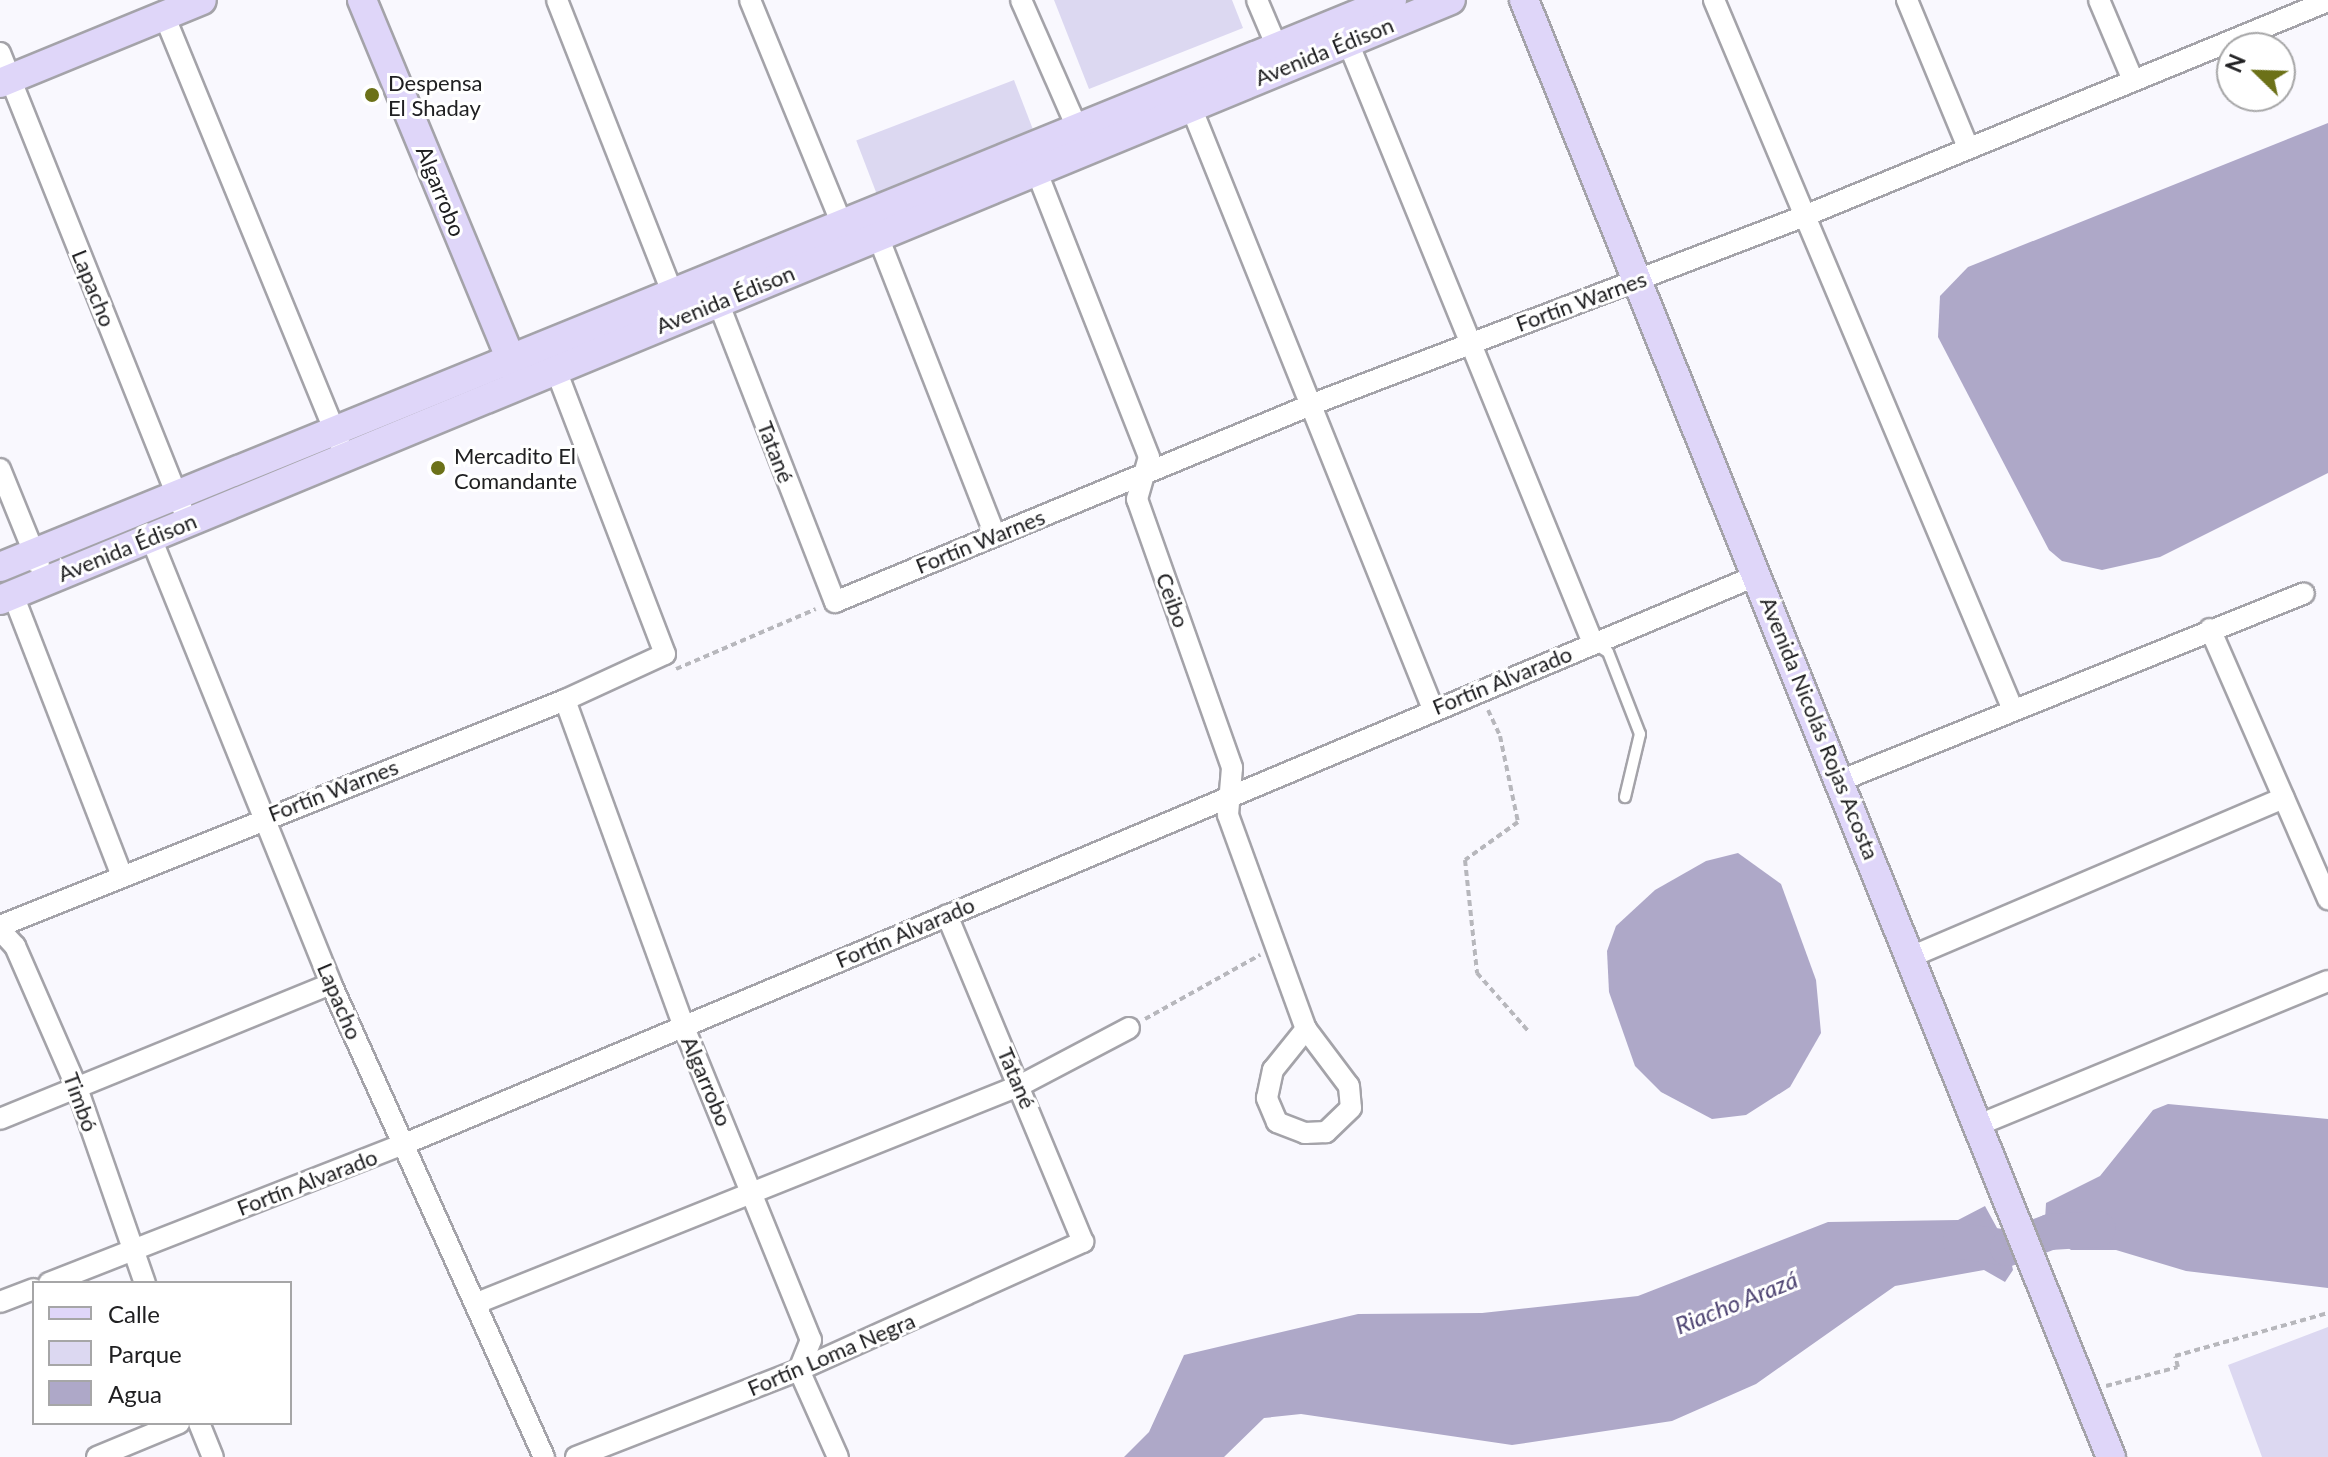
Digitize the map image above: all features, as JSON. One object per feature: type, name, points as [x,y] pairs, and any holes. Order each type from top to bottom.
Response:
[{"type":"main road","points":[[3,71],[202,0]]},
{"type":"main road","name":"Algarrobo","points":[[362,0],[515,371]]},
{"type":"main road","name":"Avenida Édison","points":[[7,598],[346,457],[515,371],[1083,141],[1280,55],[1392,0]]},
{"type":"main road","name":"Avenida Édison","points":[[0,567],[335,428],[515,371],[555,368],[677,304],[718,302],[847,237],[879,239],[1038,175],[1083,141],[1191,107],[1280,55],[1347,40],[1451,0]]},
{"type":"main road","name":"Avenida Nicolás Rojas Acosta","points":[[1524,0],[2019,1217],[2037,1275],[2111,1457]]},
{"type":"street","points":[[557,0],[677,304]]},
{"type":"street","points":[[750,0],[847,237]]},
{"type":"street","points":[[1021,0],[1083,141]]},
{"type":"street","points":[[1257,0],[1280,55]]},
{"type":"street","points":[[1714,0],[1802,217],[2013,710]]},
{"type":"street","points":[[1907,0],[1967,145]]},
{"type":"street","points":[[2099,0],[2133,80]]},
{"type":"street","name":"Fortín Warnes","points":[[835,602],[994,533],[1143,477],[1313,404],[1802,217],[1967,145],[2133,80],[2294,7],[2328,1]]},
{"type":"street","points":[[164,15],[346,457]]},
{"type":"street","points":[[1347,40],[1466,344],[1593,643]]},
{"type":"street","name":"Lapacho","points":[[3,71],[188,523]]},
{"type":"street","points":[[1191,107],[1313,404],[1433,709]]},
{"type":"street","name":"Ceibo","points":[[1038,175],[1149,457],[1137,499],[1232,768],[1228,815],[1306,1029],[1349,1086],[1351,1108],[1326,1132],[1305,1133],[1277,1122],[1267,1098],[1273,1070],[1306,1029]]},
{"type":"street","points":[[879,239],[994,533]]},
{"type":"street","name":"Tatané","points":[[718,302],[835,602]]},
{"type":"street","points":[[555,368],[665,654]]},
{"type":"street","points":[[0,469],[45,580]]},
{"type":"street","name":"Lapacho","points":[[151,538],[267,815],[331,984],[544,1457]]},
{"type":"street","name":"Fortín Alvarado","points":[[54,1281],[402,1145],[1229,793],[1758,575]]},
{"type":"street","points":[[1842,780],[2304,593]]},
{"type":"street","points":[[7,598],[122,876]]},
{"type":"street","points":[[2210,629],[2328,899]]},
{"type":"street","name":"Fortín Warnes","points":[[0,928],[267,815],[565,700],[665,654]]},
{"type":"street","name":"Algarrobo","points":[[565,700],[683,1025],[754,1193],[811,1340],[799,1370]]},
{"type":"street","points":[[1913,956],[2284,798]]},
{"type":"street","name":"Tatané","points":[[947,915],[1021,1085],[1083,1242]]},
{"type":"street","name":"Timbó","points":[[0,928],[15,946],[77,1088],[144,1281]]},
{"type":"street","points":[[1981,1124],[2328,981]]},
{"type":"street","points":[[0,1119],[331,984]]},
{"type":"street","points":[[477,1303],[1021,1085],[1129,1028]]},
{"type":"street","name":"Fortín Loma Negra","points":[[576,1457],[799,1370],[1083,1242]]},
{"type":"street","points":[[0,1302],[32,1290]]},
{"type":"street","points":[[799,1370],[838,1457]]},
{"type":"street","points":[[97,1457],[174,1425]]},
{"type":"street","points":[[200,1425],[213,1457]]},
{"type":"lane","points":[[1593,643],[1608,652],[1640,734],[1625,797]]},
{"type":"path","points":[[665,654],[678,672],[835,602]]},
{"type":"path","points":[[1479,689],[1500,736],[1518,822],[1465,860],[1477,973],[1529,1032]]},
{"type":"path","points":[[1129,1028],[1276,947]]},
{"type":"path","points":[[2084,1392],[2178,1367],[2175,1356],[2328,1313]]},
{"type":"green space","points":[[1054,0],[1232,0],[1243,28],[1089,89]]},
{"type":"green space","points":[[1014,80],[1034,133],[877,194],[856,141]]},
{"type":"green space","points":[[2328,1327],[2328,1457],[2262,1457],[2228,1365]]},
{"type":"water","points":[[2328,123],[2328,473],[2160,557],[2102,570],[2062,561],[2049,550],[1938,337],[1940,296],[1968,267]]},
{"type":"water","points":[[1738,853],[1781,884],[1816,980],[1821,1033],[1790,1087],[1746,1115],[1712,1119],[1661,1092],[1635,1066],[1609,992],[1607,951],[1616,926],[1655,890],[1706,861]]},
{"type":"water","points":[[2168,1104],[2328,1119],[2328,1288],[2186,1271],[2116,1250],[2071,1250],[2055,1238],[2045,1220],[2046,1203],[2100,1176],[2153,1110]]},
{"type":"water","points":[[1985,1206],[2008,1248],[2013,1270],[2005,1282],[1984,1270],[1895,1286],[1756,1384],[1672,1421],[1512,1445],[1301,1414],[1264,1418],[1224,1457],[1124,1457],[1149,1432],[1184,1355],[1358,1314],[1482,1313],[1638,1296],[1828,1222],[1958,1220]]},
{"type":"waterway","name":"Riacho Arazá","points":[[1961,1241],[2008,1248],[2050,1232],[2098,1229]]},
{"type":"place","name":"Despensa El Shaday","points":[[372,95]]},
{"type":"place","name":"Mercadito El Comandante","points":[[438,468]]}]
